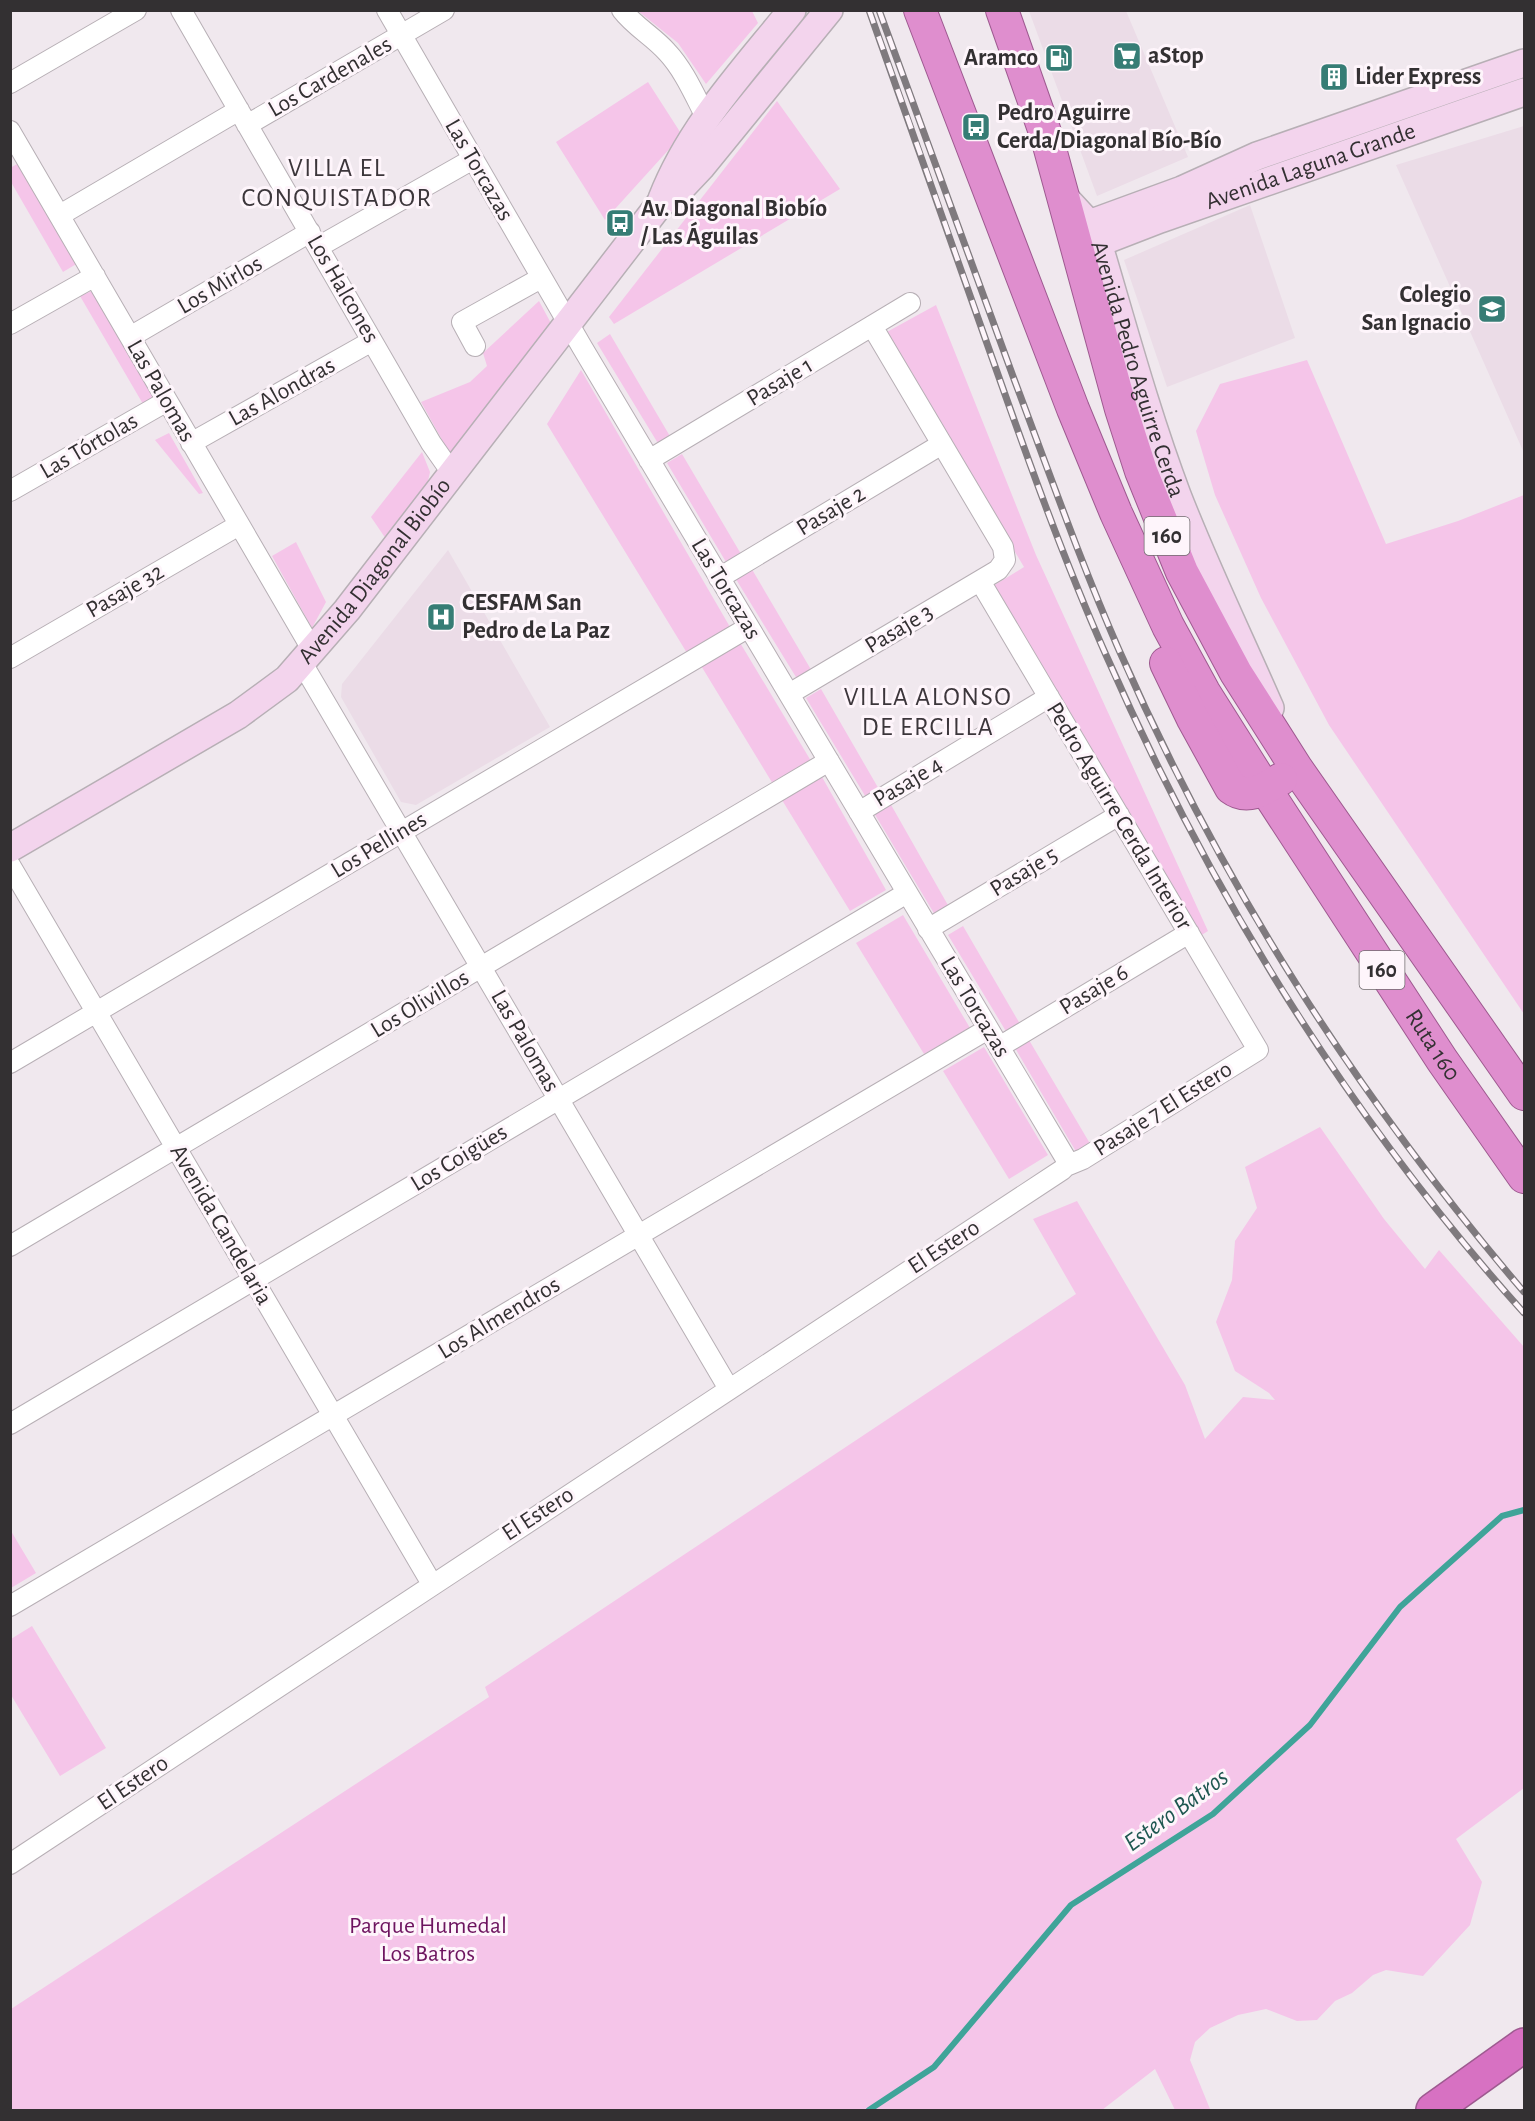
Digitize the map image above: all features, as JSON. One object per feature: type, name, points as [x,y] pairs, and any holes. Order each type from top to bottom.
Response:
[{"type":"highway","name":"160","points":[[920,10],[1069,398],[1116,513],[1150,589],[1184,655],[1204,692],[1265,789]]},
{"type":"highway","points":[[984,10],[1021,107],[1064,197]]},
{"type":"highway","name":"Avenida Pedro Aguirre Cerda","points":[[1002,10],[1033,94],[1064,197],[1121,409],[1160,520],[1182,572],[1217,640],[1297,769]]},
{"type":"highway","points":[[1265,789],[1297,769]]},
{"type":"highway","name":"Ruta 160","points":[[1297,769],[1524,1094]]},
{"type":"highway","name":"Ruta 160","points":[[1265,789],[1430,1042],[1524,1175]]},
{"type":"highway","points":[[1433,2110],[1524,2045]]},
{"type":"main road","name":"Avenida Diagonal Biobío","points":[[659,205],[685,149],[706,117],[792,10]]},
{"type":"main road","name":"Avenida Diagonal Biobío","points":[[10,848],[238,715],[272,691],[308,657],[347,610],[659,205],[684,185],[709,158],[829,10]]},
{"type":"main road","name":"Avenida Laguna Grande","points":[[1094,234],[1257,156],[1524,63]]},
{"type":"main road","name":"Avenida Laguna Grande","points":[[1094,234],[1150,223],[1524,92]]},
{"type":"main road","name":"Avenida Pedro Aguirre Cerda","points":[[1064,197],[1094,234],[1149,413],[1177,494],[1297,769]]},
{"type":"street","points":[[10,83],[135,10]]},
{"type":"street","name":"Los Halcones","points":[[181,10],[372,341],[452,473]]},
{"type":"street","name":"Las Torcazas","points":[[387,10],[649,460],[1066,1159],[1066,1166]]},
{"type":"street","name":"Los Cardenales","points":[[60,215],[402,35],[444,10]]},
{"type":"street","points":[[622,10],[631,22],[662,46],[676,63],[706,117]]},
{"type":"street","name":"Las Palomas","points":[[10,130],[16,151],[60,215],[239,525],[402,832],[729,1389]]},
{"type":"street","name":"Los Mirlos","points":[[130,337],[473,159]]},
{"type":"street","points":[[10,324],[94,276]]},
{"type":"street","points":[[475,346],[462,322],[542,278]]},
{"type":"street","name":"Pasaje 1","points":[[649,460],[910,303]]},
{"type":"street","points":[[872,326],[942,444]]},
{"type":"street","name":"Las Alondras","points":[[191,443],[372,341]]},
{"type":"street","name":"Las Tórtolas","points":[[10,491],[167,401]]},
{"type":"street","name":"Pasaje 3","points":[[789,694],[998,570],[1005,560],[1003,547],[942,444]]},
{"type":"street","name":"Pasaje 2","points":[[719,578],[942,444]]},
{"type":"street","name":"Pasaje 32","points":[[10,658],[239,525]]},
{"type":"street","name":"Pedro Aguirre Cerda Interior","points":[[980,581],[1258,1050]]},
{"type":"street","name":"Los Pellines","points":[[10,1063],[748,627]]},
{"type":"street","name":"Pasaje 4","points":[[859,812],[1049,697]]},
{"type":"street","name":"Los Olivillos","points":[[10,1246],[829,761]]},
{"type":"street","name":"Pasaje 5","points":[[928,929],[1119,815]]},
{"type":"street","name":"Avenida Candelaria","points":[[10,865],[432,1584]]},
{"type":"street","name":"Los Coigües","points":[[10,1424],[907,893]]},
{"type":"street","name":"Pasaje 6","points":[[999,1047],[1189,933]]},
{"type":"street","name":"Los Almendros","points":[[10,1606],[988,1029]]},
{"type":"street","name":"Pasaje 7 El Estero","points":[[1066,1166],[1083,1159],[1258,1050]]},
{"type":"street","name":"El Estero","points":[[10,1864],[1066,1166]]},
{"type":"shaded area","points":[[1029,11],[1126,11],[1188,157],[1097,196]]},
{"type":"shaded area","name":"Colegio San Ignacio","points":[[1524,126],[1524,453],[1396,165]]},
{"type":"shaded area","points":[[1250,205],[1295,338],[1167,387],[1124,260]]},
{"type":"shaded area","name":"CESFAM San Pedro de La Paz","points":[[448,550],[550,727],[416,805],[401,802],[341,697],[342,684]]},
{"type":"green space","points":[[638,11],[752,11],[758,23],[706,84],[678,43]]},
{"type":"green space","points":[[648,82],[682,135],[605,220],[556,142]]},
{"type":"green space","points":[[777,101],[840,189],[614,324],[609,317]]},
{"type":"green space","points":[[19,163],[78,263],[63,272],[11,182],[10,168]]},
{"type":"green space","points":[[92,291],[155,396],[143,404],[80,296]]},
{"type":"green space","points":[[539,301],[553,327],[451,456],[421,402],[470,382],[487,366],[483,353]]},
{"type":"green space","points":[[936,305],[1036,555],[1208,931],[1200,936],[993,586],[1024,567],[885,333]]},
{"type":"green space","points":[[610,334],[671,438],[659,445],[597,343]]},
{"type":"green space","points":[[1307,360],[1386,544],[1458,521],[1524,495],[1524,1014],[1329,725],[1261,598],[1215,495],[1196,431],[1220,384]]},
{"type":"green space","points":[[581,370],[730,627],[687,653],[547,424]]},
{"type":"green space","points":[[169,433],[203,493],[199,494],[155,440]]},
{"type":"green space","points":[[422,452],[430,472],[428,481],[386,539],[371,517]]},
{"type":"green space","points":[[682,454],[741,554],[726,562],[667,463]]},
{"type":"green space","points":[[296,542],[326,602],[312,628],[272,556]]},
{"type":"green space","points":[[750,566],[813,673],[799,682],[734,576]]},
{"type":"green space","points":[[739,641],[811,761],[773,784],[700,664]]},
{"type":"green space","points":[[821,689],[880,791],[867,799],[806,698]]},
{"type":"green space","points":[[822,777],[886,890],[850,911],[782,800]]},
{"type":"green space","points":[[890,803],[949,907],[935,915],[874,813]]},
{"type":"green space","points":[[903,915],[970,1028],[924,1054],[856,943]]},
{"type":"green space","points":[[963,926],[1020,1024],[1007,1033],[948,935]]},
{"type":"green space","points":[[1029,1040],[1092,1147],[1078,1155],[1015,1048]]},
{"type":"green space","points":[[984,1047],[1048,1155],[1009,1179],[943,1071]]},
{"type":"green space","name":"Parque Humedal Los Batros","points":[[1320,1127],[1384,1219],[1425,1269],[1439,1250],[1524,1347],[1524,1788],[1456,1839],[1482,1882],[1470,1925],[1423,1976],[1386,1970],[1373,1975],[1352,1993],[1335,2001],[1317,2020],[1297,2021],[1266,2009],[1238,2015],[1210,2028],[1195,2042],[1190,2060],[1209,2110],[1175,2110],[1155,2069],[1102,2110],[11,2110],[11,2009],[489,1697],[485,1687],[1076,1294],[1033,1219],[1077,1201],[1185,1385],[1205,1439],[1243,1397],[1275,1400],[1269,1393],[1235,1371],[1216,1322],[1232,1280],[1235,1241],[1257,1208],[1245,1167]]},
{"type":"green space","points":[[11,1531],[36,1573],[10,1588]]},
{"type":"green space","points":[[32,1626],[106,1748],[60,1776],[11,1695],[11,1639]]},
{"type":"waterway","name":"Estero Batros","points":[[869,2110],[934,2067],[1071,1905],[1213,1814],[1310,1725],[1400,1607],[1502,1516],[1524,1510]]},
{"type":"railway","points":[[869,10],[1045,505],[1090,618],[1147,744],[1191,831],[1239,917],[1289,1001],[1343,1083],[1400,1162],[1460,1239],[1524,1313]]},
{"type":"railway","points":[[879,10],[1078,549],[1119,650],[1159,738],[1249,905],[1349,1065],[1404,1142],[1524,1292]]},
{"type":"place","name":"aStop","points":[[1127,56]]},
{"type":"place","name":"Aramco","points":[[1059,58]]},
{"type":"place","name":"Lider Express","points":[[1334,77]]},
{"type":"place","name":"Pedro Aguirre Cerda/Diagonal Bío-Bío","points":[[976,127]]},
{"type":"place","name":"Av. Diagonal Biobío / Las Águilas","points":[[620,223]]},
{"type":"place","name":"Colegio San Ignacio","points":[[1492,309]]},
{"type":"place","name":"CESFAM San Pedro de La Paz","points":[[441,617]]},
{"type":"district","name":"VILLA EL CONQUISTADOR","points":[[337,182]]},
{"type":"district","name":"VILLA ALONSO DE ERCILLA","points":[[928,712]]}]
